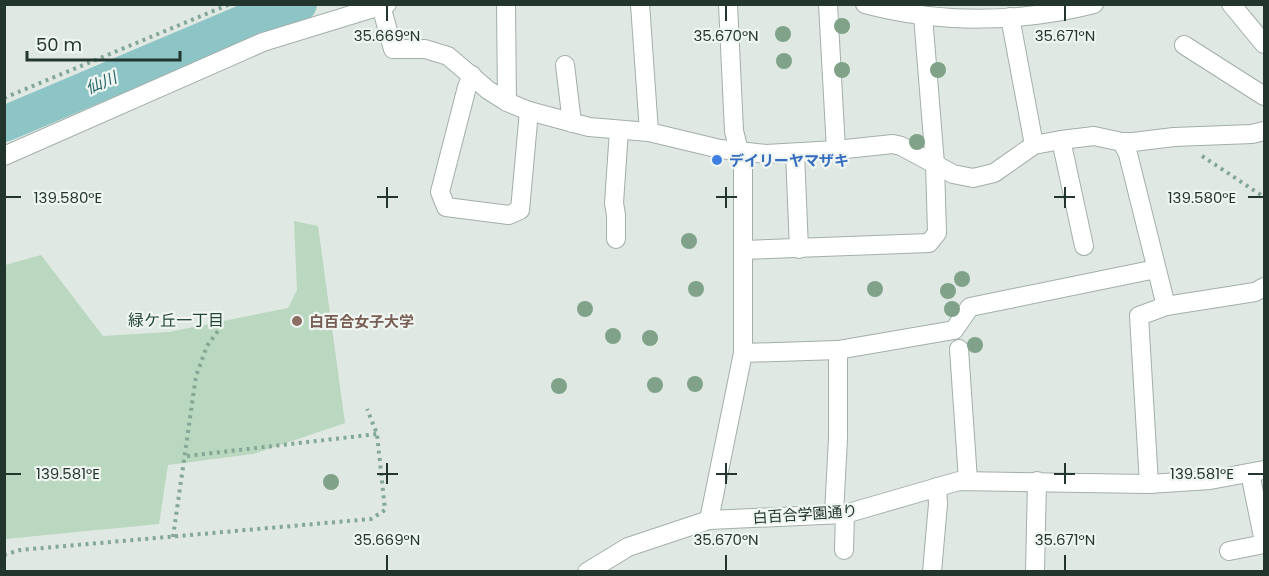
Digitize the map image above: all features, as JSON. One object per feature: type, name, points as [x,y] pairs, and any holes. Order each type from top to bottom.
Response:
[{"type":"street","points":[[506,4],[507,102]]},
{"type":"street","points":[[640,4],[649,132]]},
{"type":"street","points":[[709,520],[743,353],[743,167],[734,130],[728,4]]},
{"type":"street","points":[[828,4],[836,150]]},
{"type":"street","points":[[865,4],[923,16],[978,20],[1056,13],[1094,4]]},
{"type":"street","points":[[1231,4],[1264,44]]},
{"type":"street","points":[[4,156],[263,42],[384,5],[393,49],[425,49],[448,56],[494,95],[507,102],[529,111],[572,123],[603,129],[649,132],[740,152],[795,153],[893,144],[953,174],[973,178],[994,172],[1034,145],[1061,140],[1094,136],[1122,142],[1252,134],[1264,131]]},
{"type":"street","points":[[744,250],[929,243],[938,233],[923,16]]},
{"type":"street","points":[[1010,18],[1034,145]]},
{"type":"street","points":[[1184,45],[1264,96]]},
{"type":"street","points":[[565,65],[572,123]]},
{"type":"street","points":[[472,75],[440,192],[446,207],[509,215],[519,210],[529,111]]},
{"type":"street","points":[[616,239],[614,203],[619,130]]},
{"type":"street","points":[[1061,140],[1084,246]]},
{"type":"street","points":[[1122,142],[1128,154],[1166,306]]},
{"type":"street","points":[[795,153],[799,249]]},
{"type":"street","points":[[743,353],[838,350],[954,330],[970,307],[1156,269]]},
{"type":"street","points":[[1149,484],[1139,316],[1166,306],[1255,292],[1264,287]]},
{"type":"street","points":[[959,349],[968,480]]},
{"type":"street","points":[[838,350],[840,514],[844,549]]},
{"type":"street","points":[[1229,551],[1264,543],[1257,471]]},
{"type":"street","name":"白百合学園通り","points":[[587,572],[628,547],[709,520],[840,514],[905,498],[938,486],[968,480],[1037,481],[1065,484],[1149,484],[1210,480],[1257,471]]},
{"type":"street","points":[[1035,572],[1037,481]]},
{"type":"street","points":[[932,572],[938,486]]},
{"type":"path","points":[[4,98],[230,4]]},
{"type":"path","points":[[1174,137],[1264,197]]},
{"type":"path","points":[[173,537],[196,376],[207,346],[220,328]]},
{"type":"path","points":[[4,555],[20,550],[372,519],[385,510],[376,434],[367,409]]},
{"type":"path","points":[[186,456],[376,434]]},
{"type":"green space","points":[[294,221],[318,226],[345,423],[253,454],[168,465],[159,524],[5,539],[5,265],[41,255],[103,336],[169,332],[288,308],[297,290]]},
{"type":"waterway","name":"仙川","points":[[4,124],[262,15],[299,4]]},
{"type":"place","name":"デイリーヤマザキ","points":[[717,160]]},
{"type":"place","name":"白百合女子大学","points":[[297,321]]},
{"type":"district","name":"緑ケ丘一丁目","points":[[176,320]]}]
